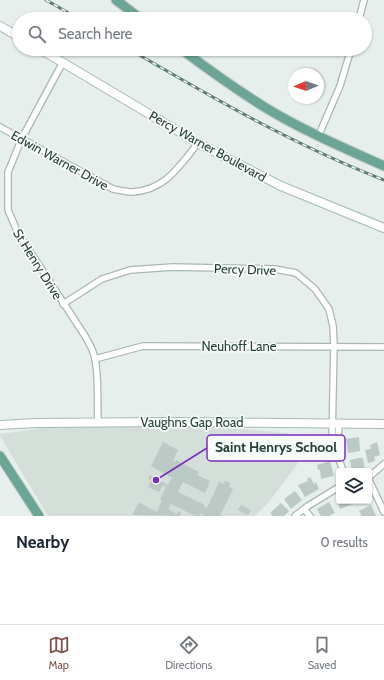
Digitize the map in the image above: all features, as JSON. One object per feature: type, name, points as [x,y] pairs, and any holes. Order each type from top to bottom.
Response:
[{"type":"main road","points":[[116,0],[132,12]]},
{"type":"main road","points":[[190,56],[223,80],[267,109],[318,137],[384,166]]},
{"type":"main road","points":[[0,456],[39,516]]},
{"type":"street","points":[[361,12],[364,0]]},
{"type":"street","points":[[0,26],[12,33]]},
{"type":"street","name":"Percy Warner Boulevard","points":[[52,56],[198,143],[281,186],[384,228]]},
{"type":"street","points":[[318,137],[340,86],[349,56]]},
{"type":"street","name":"St Henry Drive","points":[[63,62],[22,138],[8,172],[8,210],[18,233],[85,336],[95,358],[98,422]]},
{"type":"street","name":"Edwin Warner Drive","points":[[0,127],[113,189],[131,192],[151,189],[173,175],[198,143]]},
{"type":"street","name":"Percy Drive","points":[[64,304],[102,279],[130,270],[173,267],[275,269],[296,273],[315,288],[329,309],[333,326],[337,453],[341,468]]},
{"type":"street","name":"Neuhoff Lane","points":[[95,358],[143,346],[384,346]]},
{"type":"street","name":"Vaughns Gap Road","points":[[0,425],[98,422],[384,424]]},
{"type":"street","points":[[372,475],[384,464]]},
{"type":"street","points":[[372,485],[384,512]]},
{"type":"street","points":[[295,516],[336,489]]},
{"type":"street","points":[[304,509],[310,516]]},
{"type":"shaded area","points":[[58,426],[207,426],[288,433],[302,458],[269,502],[255,516],[48,516],[0,436],[0,434]]},
{"type":"building","points":[[359,437],[360,451],[348,453],[346,439]]},
{"type":"building","points":[[163,442],[178,450],[173,461],[175,462],[176,460],[199,472],[197,475],[210,481],[205,493],[183,482],[178,492],[205,505],[204,507],[207,508],[219,482],[223,484],[225,481],[231,483],[229,487],[233,489],[220,516],[202,516],[203,514],[201,513],[200,516],[195,516],[171,504],[168,509],[177,514],[179,511],[181,512],[180,516],[132,515],[140,503],[157,512],[162,500],[160,499],[166,487],[163,485],[159,492],[148,487],[151,481],[148,479],[150,475],[168,485],[172,478],[151,466]]},
{"type":"building","points":[[377,442],[380,455],[374,457],[375,461],[368,463],[365,450],[371,449],[370,445]]},
{"type":"building","points":[[363,458],[365,468],[351,468],[350,460]]},
{"type":"building","points":[[330,461],[334,476],[321,479],[320,470],[318,470],[317,465]]},
{"type":"building","points":[[310,477],[314,484],[316,482],[319,489],[305,497],[298,485],[308,481],[307,479]]},
{"type":"building","points":[[295,491],[302,500],[291,509],[284,499]]},
{"type":"building","points":[[329,502],[335,513],[329,516],[321,516],[317,509]]},
{"type":"building","points":[[281,503],[289,511],[284,516],[273,516],[270,513]]},
{"type":"building","points":[[338,504],[353,504],[340,509]]},
{"type":"building","points":[[241,505],[251,510],[248,515],[238,510]]},
{"type":"building","points":[[371,505],[376,516],[362,516],[359,511]]},
{"type":"railway","points":[[46,0],[67,12]]},
{"type":"railway","points":[[141,56],[254,120],[318,152],[384,180]]},
{"type":"place","name":"Saint Henrys School","points":[[156,480]]}]
